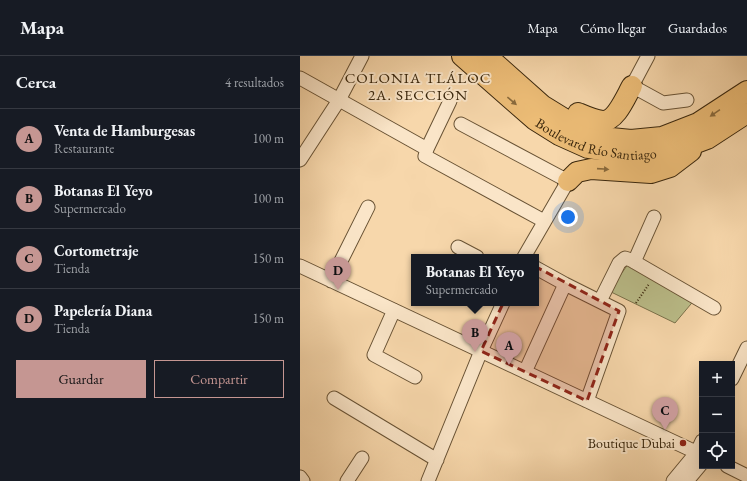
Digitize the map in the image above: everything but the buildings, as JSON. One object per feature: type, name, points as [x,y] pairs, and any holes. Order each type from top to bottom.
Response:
[{"type":"main road","name":"Boulevard Río Santiago","points":[[462,56],[534,120],[559,135],[588,148],[630,155],[672,152],[707,139],[747,113]]},
{"type":"main road","name":"Boulevard Río Santiago","points":[[487,56],[542,105],[568,121],[594,133],[631,140],[662,137],[698,123],[747,91]]},
{"type":"main road","points":[[542,105],[601,121],[607,121],[613,117],[632,86]]},
{"type":"main road","points":[[568,181],[578,172],[591,169],[651,173],[670,167],[707,139]]},
{"type":"street","points":[[300,160],[339,100],[362,56]]},
{"type":"street","points":[[648,56],[632,86],[663,103],[686,100]]},
{"type":"street","points":[[300,78],[427,149]]},
{"type":"street","points":[[450,101],[425,156],[544,221]]},
{"type":"street","points":[[461,124],[568,181],[526,254]]},
{"type":"street","points":[[331,281],[368,207]]},
{"type":"street","points":[[634,262],[654,217]]},
{"type":"street","points":[[458,247],[471,254]]},
{"type":"street","points":[[600,301],[619,263],[625,258],[714,308]]},
{"type":"street","points":[[300,266],[699,452]]},
{"type":"street","points":[[539,270],[619,311],[587,401]]},
{"type":"street","points":[[525,372],[565,284]]},
{"type":"street","points":[[428,481],[481,351],[502,306]]},
{"type":"street","points":[[394,310],[374,355],[415,377]]},
{"type":"street","points":[[735,373],[747,348]]},
{"type":"street","points":[[334,398],[437,460]]},
{"type":"street","points":[[674,481],[699,455]]},
{"type":"street","points":[[687,481],[699,457]]},
{"type":"street","points":[[347,481],[362,458]]},
{"type":"street","points":[[732,469],[747,476]]},
{"type":"street","points":[[300,478],[303,481]]},
{"type":"path","points":[[636,303],[655,274]]},
{"type":"highlighted area","points":[[523,260],[619,311],[587,401],[481,351]]},
{"type":"green space","points":[[631,260],[696,298],[675,323],[609,291]]},
{"type":"place","name":"Papelería Diana","points":[[338,290]]},
{"type":"place","name":"Botanas El Yeyo","points":[[475,352]]},
{"type":"place","name":"Venta de Hamburgesas","points":[[509,365]]},
{"type":"place","name":"Cortometraje","points":[[665,430]]},
{"type":"place","name":"Boutique Dubai","points":[[683,443]]},
{"type":"district","name":"COLONIA TLÁLOC 2A. SECCIÓN","points":[[418,86]]}]
